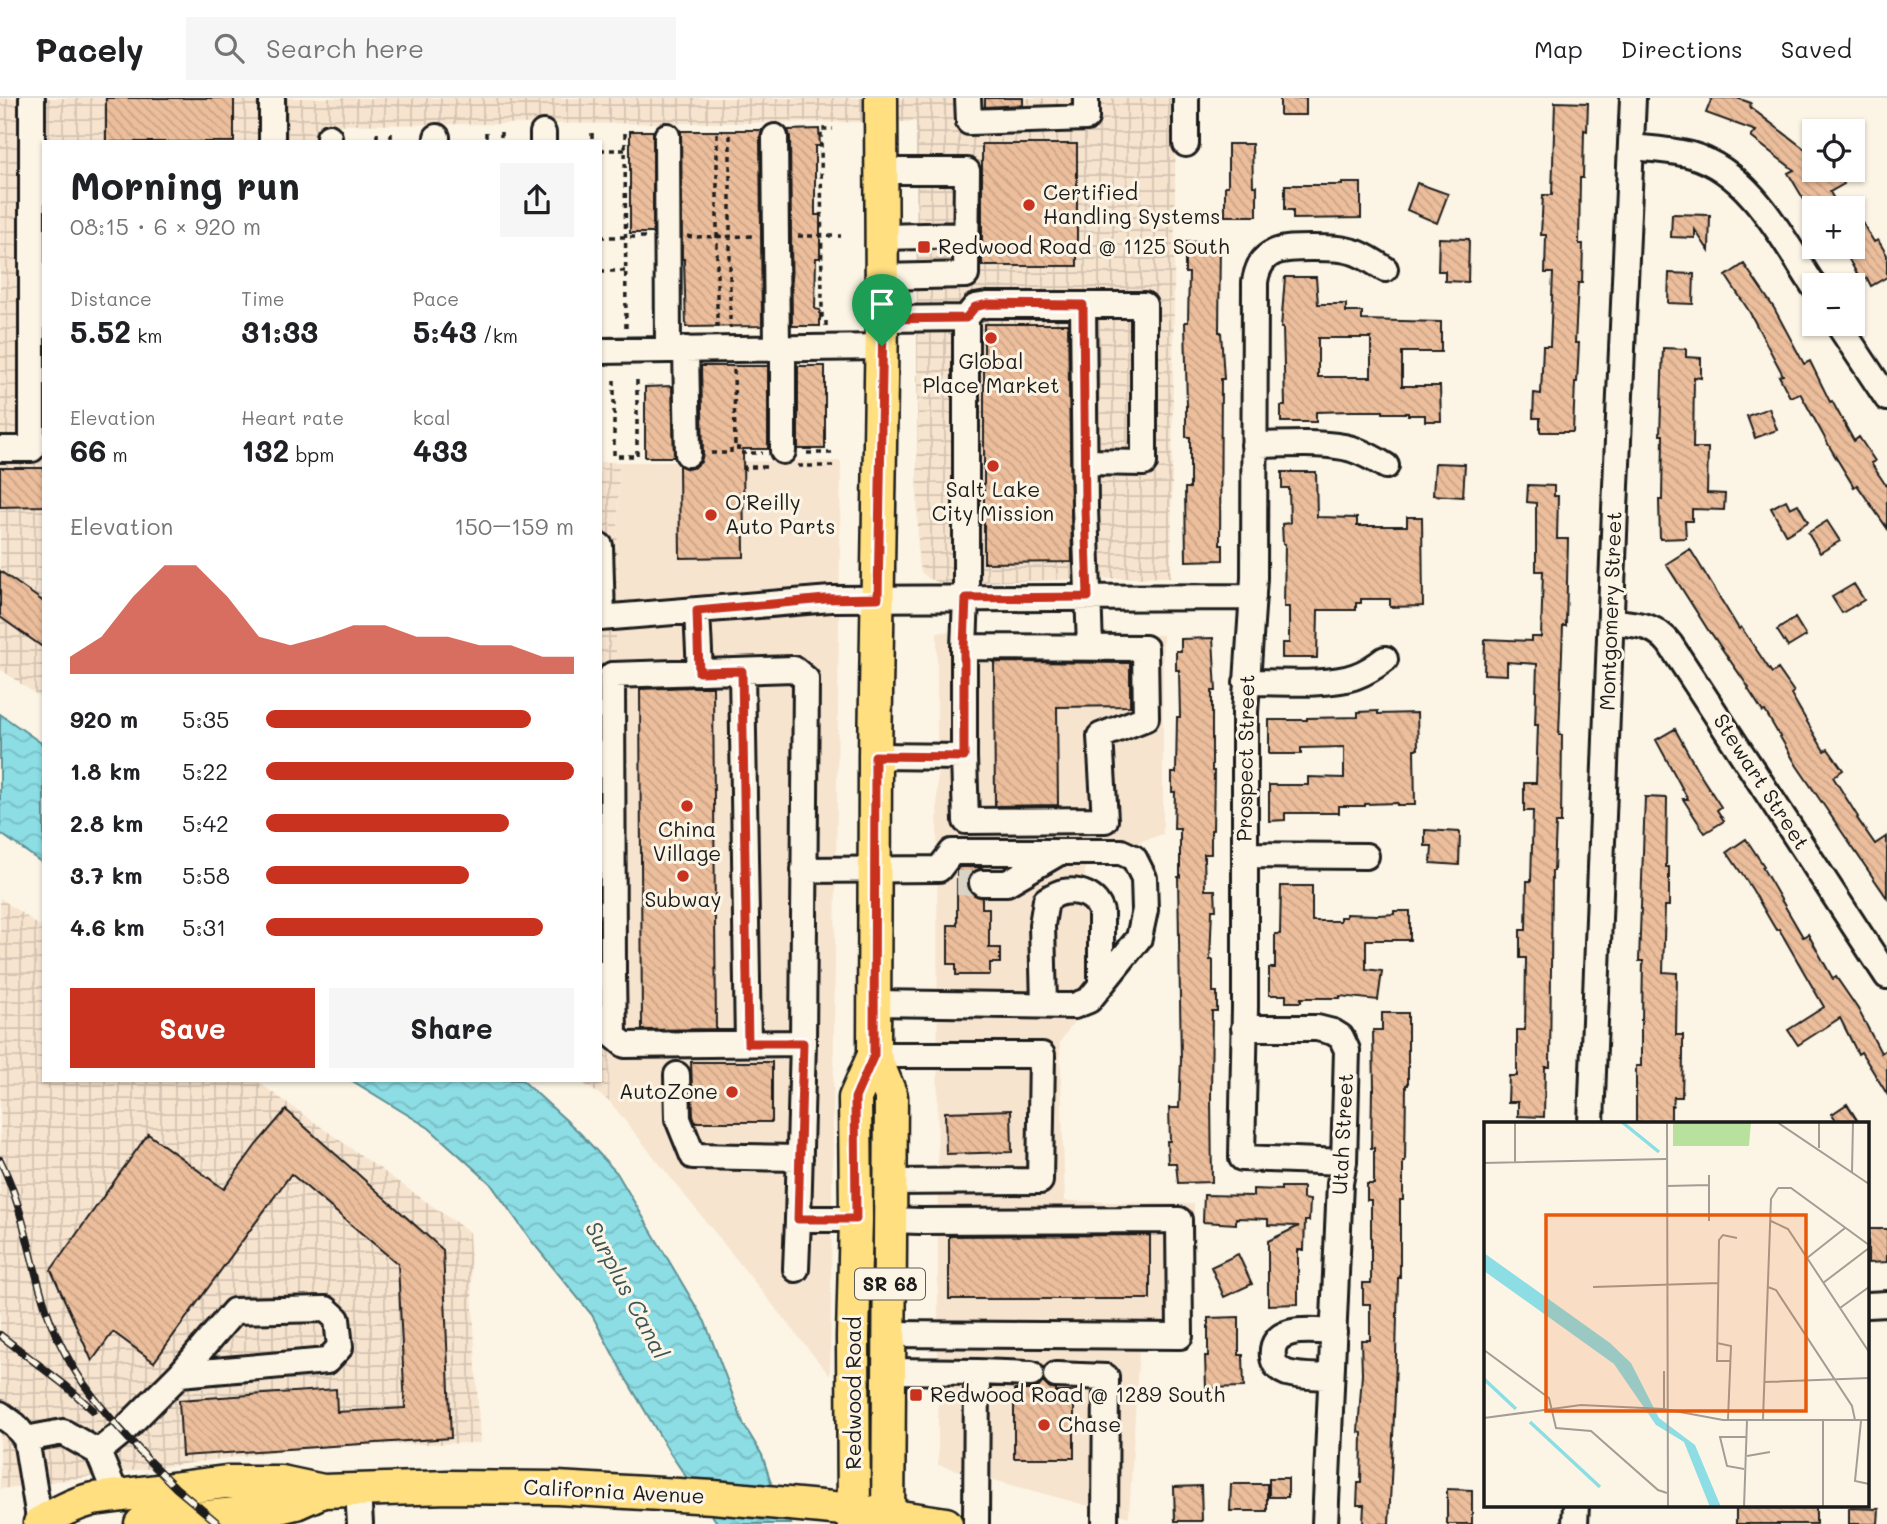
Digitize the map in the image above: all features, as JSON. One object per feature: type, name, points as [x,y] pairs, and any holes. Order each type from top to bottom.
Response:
[{"type":"main road","name":"Redwood Road","points":[[881,98],[882,333],[875,756],[874,1055],[891,1096],[889,1520]]},
{"type":"main road","name":"Redwood Road","points":[[854,1517],[855,1098],[874,1055]]},
{"type":"main road","name":"California Avenue","points":[[40,1524],[80,1502],[116,1495],[240,1482],[281,1482],[323,1491],[472,1487],[627,1491],[799,1505],[854,1517],[946,1524]]},
{"type":"main road","name":"California Avenue","points":[[141,1524],[276,1516],[323,1491]]},
{"type":"street","points":[[0,449],[38,449],[32,98]]},
{"type":"street","points":[[272,98],[272,140]]},
{"type":"street","points":[[968,98],[969,122],[1086,118],[1086,98]]},
{"type":"street","points":[[1186,98],[1186,144]]},
{"type":"street","name":"Montgomery Street","points":[[1591,1122],[1633,98]]},
{"type":"street","points":[[667,136],[668,235],[677,349],[699,454]]},
{"type":"street","points":[[775,137],[784,452]]},
{"type":"street","points":[[1631,147],[1691,155],[1715,165],[1740,182],[1759,204],[1805,273]]},
{"type":"street","points":[[881,171],[967,171],[966,275],[882,277]]},
{"type":"street","points":[[882,237],[966,235]]},
{"type":"street","name":"Prospect Street","points":[[1344,1162],[1242,1158],[1246,682],[1253,597],[1255,282],[1256,271],[1264,259],[1287,248],[1336,248],[1354,252],[1369,258],[1385,270]]},
{"type":"street","points":[[964,647],[1145,648],[1146,718],[1100,736],[1105,820],[966,821],[964,647],[966,318],[975,307],[987,304],[1144,305],[1144,463],[1085,463]]},
{"type":"street","points":[[1083,305],[1090,647]]},
{"type":"street","points":[[602,351],[780,348],[966,318]]},
{"type":"street","points":[[1846,336],[1887,398]]},
{"type":"street","points":[[1254,445],[1335,445],[1370,456],[1386,466]]},
{"type":"street","points":[[602,618],[825,599],[1253,597]]},
{"type":"street","points":[[697,611],[699,672]]},
{"type":"street","name":"Stewart Street","points":[[1611,621],[1654,629],[1670,644],[1887,976]]},
{"type":"street","points":[[1246,682],[1337,681],[1371,670],[1385,659]]},
{"type":"street","points":[[796,1269],[803,1043],[806,679],[794,669],[606,676],[607,974],[614,1036],[625,1045],[803,1043]]},
{"type":"street","points":[[742,671],[748,1043]]},
{"type":"street","points":[[875,756],[964,757]]},
{"type":"street","points":[[804,870],[875,870],[948,876],[952,852],[1121,852],[1134,858],[1144,878],[1145,910],[1139,938],[1089,1000],[1074,1006],[874,1003]]},
{"type":"street","points":[[982,883],[1007,883],[1060,852]]},
{"type":"street","points":[[1245,855],[1366,856]]},
{"type":"street","points":[[1044,1005],[1042,926],[1046,900],[1062,892],[1083,892],[1098,902],[1101,912],[1101,984]]},
{"type":"street","name":"Utah Street","points":[[1244,1028],[1317,1028],[1334,1032],[1345,1043],[1348,1057],[1325,1524]]},
{"type":"street","points":[[874,1055],[1042,1055],[1040,1181],[890,1182]]},
{"type":"street","points":[[677,1075],[678,1119],[693,1156],[800,1158]]},
{"type":"street","points":[[798,1219],[856,1219]]},
{"type":"street","points":[[890,1220],[1179,1220],[1180,1336],[890,1334]]},
{"type":"street","points":[[98,1452],[120,1434],[180,1374],[234,1311],[326,1309],[337,1319],[340,1347],[327,1361],[180,1374]]},
{"type":"street","points":[[1331,1377],[1286,1372],[1278,1368],[1274,1362],[1273,1347],[1282,1335],[1290,1332],[1334,1332]]},
{"type":"street","points":[[890,1371],[1106,1377],[1105,1524]]},
{"type":"street","points":[[975,1524],[977,1372]]},
{"type":"street","points":[[0,1414],[15,1425],[26,1439],[40,1524]]},
{"type":"street","points":[[26,1439],[63,1432],[98,1452],[116,1495]]},
{"type":"street","points":[[358,1490],[360,1524]]},
{"type":"street","points":[[1576,1506],[1576,1524]]},
{"type":"path","points":[[826,333],[826,320],[822,316],[821,129],[833,129]]},
{"type":"path","points":[[486,132],[486,140]]},
{"type":"path","points":[[500,132],[500,140]]},
{"type":"path","points":[[377,133],[377,140]]},
{"type":"path","points":[[391,133],[391,140]]},
{"type":"path","points":[[592,133],[592,140]]},
{"type":"path","points":[[625,133],[626,334]]},
{"type":"path","points":[[717,133],[717,334]]},
{"type":"path","points":[[730,135],[730,333]]},
{"type":"path","points":[[602,150],[625,150]]},
{"type":"path","points":[[602,237],[841,236]]},
{"type":"path","points":[[602,271],[626,271]]},
{"type":"path","points":[[699,454],[731,453],[731,449],[734,449],[734,370]]},
{"type":"path","points":[[614,380],[614,456],[637,456],[637,380]]},
{"type":"path","points":[[734,449],[739,449],[739,453],[837,453]]},
{"type":"shaded area","points":[[0,98],[1176,98],[1171,577],[941,583],[929,579],[921,572],[918,562],[916,122],[318,125],[317,140],[42,140],[42,699],[0,669]]},
{"type":"shaded area","points":[[841,461],[830,1376],[609,1101],[619,462]]},
{"type":"shaded area","points":[[602,462],[619,462],[609,1101],[581,1082],[602,1082]]},
{"type":"shaded area","points":[[937,632],[1163,635],[1163,834],[1085,860],[1087,1003],[1060,1042],[1065,1201],[1194,1204],[1194,1345],[1139,1350],[1129,1517],[938,1465]]},
{"type":"shaded area","points":[[0,898],[42,928],[42,1082],[258,1082],[469,1232],[480,1443],[316,1446],[0,1489]]},
{"type":"water","points":[[0,714],[42,744],[42,863],[0,833]]},
{"type":"water","name":"Surplus Canal","points":[[354,1082],[524,1082],[579,1132],[617,1173],[705,1322],[744,1425],[762,1455],[778,1504],[791,1524],[718,1524],[670,1453],[592,1315],[533,1243],[490,1183],[429,1128]]},
{"type":"building","points":[[106,98],[234,98],[234,140],[106,140]]},
{"type":"building","points":[[985,98],[1023,98],[1023,105],[985,107]]},
{"type":"building","points":[[1280,98],[1306,98],[1306,115],[1280,115]]},
{"type":"building","points":[[1712,98],[1737,98],[1751,103],[1750,107],[1802,147],[1802,182],[1844,184],[1830,192],[1832,196],[1802,196],[1788,173],[1794,170],[1751,137],[1756,131],[1706,113]]},
{"type":"building","points":[[1555,102],[1588,103],[1587,131],[1584,130],[1583,178],[1580,178],[1579,244],[1583,244],[1582,283],[1578,283],[1575,343],[1579,343],[1573,432],[1540,432],[1540,418],[1533,418],[1534,393],[1541,394],[1543,346],[1550,346],[1553,273],[1545,273],[1546,235],[1541,235],[1543,195],[1552,195]]},
{"type":"building","points":[[819,129],[820,146],[815,146],[815,215],[820,215],[820,258],[816,258],[815,309],[820,310],[820,326],[792,326],[788,130]]},
{"type":"building","points":[[762,130],[762,326],[686,327],[682,259],[681,131]]},
{"type":"building","points":[[630,131],[653,131],[653,233],[630,233]]},
{"type":"building","name":"Certified Handling Systems","points":[[982,144],[1077,144],[1077,266],[982,266]]},
{"type":"building","points":[[1228,144],[1252,144],[1257,216],[1225,216]]},
{"type":"building","points":[[1361,183],[1361,218],[1293,219],[1293,210],[1285,210],[1285,185]]},
{"type":"building","points":[[1417,183],[1448,194],[1437,223],[1407,210]]},
{"type":"building","points":[[1672,214],[1710,215],[1709,251],[1695,230],[1695,238],[1671,237]]},
{"type":"building","points":[[1865,227],[1874,242],[1878,240],[1887,255],[1887,277],[1871,286],[1867,278],[1865,279],[1865,273],[1857,273],[1849,259],[1865,259]]},
{"type":"building","points":[[1439,238],[1469,239],[1468,282],[1445,281],[1445,271],[1438,271]]},
{"type":"building","points":[[1220,241],[1219,332],[1224,379],[1221,379],[1220,545],[1223,545],[1223,560],[1186,561],[1185,488],[1190,488],[1190,437],[1186,437],[1185,322],[1188,322],[1189,273],[1185,273],[1185,242]]},
{"type":"building","points":[[1744,264],[1774,308],[1804,364],[1810,361],[1830,402],[1832,401],[1854,441],[1859,437],[1875,461],[1871,463],[1887,487],[1887,528],[1857,485],[1854,487],[1800,393],[1790,397],[1779,376],[1783,375],[1749,311],[1726,276]]},
{"type":"building","points":[[1669,273],[1694,274],[1693,304],[1668,303]]},
{"type":"building","points":[[1285,277],[1316,277],[1318,304],[1346,304],[1346,312],[1362,312],[1362,320],[1441,322],[1441,352],[1402,352],[1402,386],[1440,386],[1441,421],[1425,421],[1425,415],[1408,413],[1352,411],[1316,412],[1316,422],[1281,422],[1281,406],[1285,406],[1281,328]],"holes":[[[1318,338],[1371,338],[1371,377],[1318,377]]]},
{"type":"building","points":[[984,324],[1068,324],[1072,562],[984,563]]},
{"type":"building","points":[[1663,348],[1686,349],[1686,357],[1701,358],[1701,378],[1694,377],[1693,448],[1708,448],[1707,493],[1725,494],[1724,510],[1692,509],[1692,521],[1685,521],[1686,538],[1660,539]]},
{"type":"building","points":[[701,366],[768,366],[768,449],[743,449],[744,557],[680,558],[679,465],[688,469],[695,467],[701,462],[703,454]]},
{"type":"building","points":[[798,366],[825,366],[825,449],[798,449]]},
{"type":"building","points":[[672,386],[674,457],[645,457],[645,387]]},
{"type":"building","points":[[1769,408],[1777,430],[1755,438],[1747,416]]},
{"type":"building","points":[[1435,463],[1465,464],[1463,497],[1433,495]]},
{"type":"building","points":[[0,468],[42,468],[42,506],[0,507]]},
{"type":"building","points":[[1282,472],[1316,472],[1317,517],[1357,518],[1357,526],[1407,526],[1407,517],[1422,517],[1423,606],[1390,607],[1390,599],[1361,599],[1361,603],[1356,603],[1356,610],[1318,610],[1317,658],[1282,658],[1282,643],[1289,643],[1289,607],[1284,607],[1285,544],[1282,524],[1290,523],[1289,488],[1282,488]]},
{"type":"building","points":[[1528,485],[1554,486],[1554,496],[1558,496],[1557,539],[1568,539],[1559,735],[1562,735],[1561,823],[1556,823],[1552,871],[1550,1067],[1545,1067],[1544,1117],[1518,1116],[1518,1102],[1508,1102],[1509,1076],[1517,1076],[1517,1030],[1525,1030],[1526,958],[1520,958],[1520,930],[1526,930],[1527,881],[1531,881],[1533,811],[1524,811],[1524,783],[1536,783],[1537,664],[1507,662],[1507,675],[1484,674],[1485,639],[1531,641],[1531,637],[1541,637],[1543,571],[1536,571],[1536,503],[1527,502]]},
{"type":"building","points":[[1786,500],[1790,508],[1798,504],[1808,522],[1786,535],[1771,508]]},
{"type":"building","points":[[1827,521],[1840,541],[1820,553],[1808,533]]},
{"type":"building","points":[[1690,549],[1739,629],[1741,627],[1772,673],[1778,669],[1794,692],[1791,694],[1824,751],[1828,749],[1843,770],[1833,777],[1857,818],[1875,844],[1887,836],[1887,898],[1797,766],[1765,711],[1763,712],[1666,564]]},
{"type":"building","points":[[0,571],[42,601],[42,647],[0,617]]},
{"type":"building","points":[[1854,584],[1864,600],[1842,613],[1832,597]]},
{"type":"building","points":[[1795,618],[1806,636],[1788,647],[1777,630]]},
{"type":"building","points":[[1213,638],[1216,691],[1212,691],[1213,830],[1211,854],[1204,854],[1205,890],[1215,890],[1216,910],[1212,910],[1210,960],[1213,960],[1213,992],[1217,992],[1217,1011],[1212,1011],[1212,1182],[1178,1183],[1176,1163],[1168,1163],[1167,1141],[1170,1141],[1169,1108],[1179,1108],[1181,1060],[1178,877],[1180,829],[1174,829],[1175,792],[1172,792],[1172,773],[1176,773],[1177,717],[1180,717],[1176,651],[1181,651],[1181,639]]},
{"type":"building","points":[[994,662],[1130,663],[1130,706],[1057,707],[1058,805],[995,806]]},
{"type":"building","points":[[713,687],[716,1029],[642,1030],[640,689]]},
{"type":"building","points":[[1378,711],[1378,714],[1417,713],[1418,749],[1414,749],[1415,805],[1397,803],[1339,806],[1339,813],[1285,813],[1285,820],[1269,821],[1269,785],[1308,785],[1308,777],[1344,778],[1344,747],[1301,748],[1301,754],[1269,754],[1269,720],[1358,717],[1358,712]]},
{"type":"building","points":[[1675,729],[1721,807],[1717,810],[1724,821],[1705,833],[1683,799],[1688,799],[1656,740]]},
{"type":"building","points":[[1645,797],[1667,798],[1666,867],[1669,867],[1669,906],[1665,906],[1663,972],[1677,973],[1676,1035],[1683,1035],[1682,1097],[1674,1097],[1671,1122],[1636,1122],[1636,1066],[1641,1066],[1642,1020],[1643,961],[1639,961]]},
{"type":"building","points":[[1425,830],[1460,832],[1459,865],[1431,863],[1432,846],[1425,846]]},
{"type":"building","points":[[1746,839],[1803,937],[1808,934],[1833,979],[1836,977],[1858,1009],[1881,1053],[1887,1049],[1887,1094],[1861,1052],[1858,1054],[1840,1018],[1798,1045],[1788,1030],[1824,1007],[1779,929],[1776,930],[1727,852]]},
{"type":"building","points":[[959,867],[982,867],[970,875],[967,884],[974,895],[982,898],[982,908],[989,908],[989,948],[1000,948],[1000,963],[990,963],[990,975],[956,975],[956,964],[948,964],[948,925],[957,925]]},
{"type":"building","points":[[1281,886],[1312,886],[1312,921],[1340,921],[1340,917],[1346,917],[1346,914],[1378,915],[1410,911],[1410,940],[1366,940],[1366,969],[1382,971],[1378,1000],[1340,996],[1301,998],[1301,1002],[1286,1002],[1286,995],[1269,995],[1269,968],[1275,968],[1275,934],[1280,934]]},
{"type":"building","points":[[1382,1013],[1408,1013],[1408,1085],[1403,1200],[1400,1200],[1400,1278],[1389,1524],[1363,1524],[1364,1505],[1357,1505],[1358,1483],[1361,1483],[1362,1433],[1358,1432],[1362,1374],[1361,1340],[1370,1340],[1370,1304],[1363,1304],[1363,1283],[1371,1283],[1371,1200],[1367,1200],[1367,1184],[1374,1184],[1374,1148],[1371,1148],[1373,1030],[1382,1030]]},
{"type":"building","name":"AutoZone","points":[[691,1062],[772,1062],[772,1122],[695,1122]]},
{"type":"building","points":[[1847,1104],[1858,1122],[1837,1122],[1832,1114]]},
{"type":"building","points":[[286,1110],[443,1250],[451,1438],[182,1456],[179,1400],[336,1389],[337,1412],[405,1408],[398,1264],[291,1174],[154,1362],[113,1332],[92,1361],[51,1270],[148,1134],[224,1189]]},
{"type":"building","points":[[1011,1110],[1012,1152],[946,1154],[945,1112]]},
{"type":"building","points":[[1281,1187],[1303,1187],[1303,1199],[1310,1200],[1309,1221],[1305,1221],[1304,1250],[1298,1250],[1298,1304],[1268,1305],[1268,1241],[1299,1226],[1268,1225],[1268,1219],[1236,1218],[1236,1224],[1203,1222],[1204,1195],[1253,1196],[1253,1189],[1281,1190]]},
{"type":"building","points":[[1870,1229],[1887,1229],[1887,1262],[1870,1263]]},
{"type":"building","points":[[1150,1235],[1150,1299],[949,1299],[949,1236]]},
{"type":"building","points":[[1238,1254],[1252,1284],[1224,1297],[1211,1267]]},
{"type":"building","points":[[1239,1317],[1239,1355],[1243,1355],[1244,1387],[1206,1388],[1208,1318]]},
{"type":"building","name":"Chase","points":[[1043,1382],[1056,1392],[1074,1392],[1074,1458],[1014,1458],[1014,1390],[1032,1390]]},
{"type":"building","points":[[1269,1478],[1288,1478],[1288,1497],[1269,1497]]},
{"type":"building","points":[[1231,1484],[1267,1484],[1267,1511],[1230,1511]]},
{"type":"building","points":[[1201,1486],[1202,1521],[1175,1521],[1174,1487]]},
{"type":"building","points":[[1447,1489],[1472,1490],[1472,1524],[1447,1524]]},
{"type":"building","points":[[1736,1506],[1816,1506],[1816,1524],[1736,1524]]},
{"type":"building","points":[[1849,1508],[1879,1509],[1878,1524],[1849,1524]]},
{"type":"tunnel","points":[[957,883],[982,883]]},
{"type":"railway","points":[[0,1160],[14,1194],[43,1299],[60,1344],[84,1384],[145,1456]]},
{"type":"railway","points":[[0,1335],[93,1410]]},
{"type":"railway","points":[[137,1449],[176,1488],[219,1524]]},
{"type":"place","name":"Certified Handling Systems","points":[[1029,205]]},
{"type":"place","name":"Redwood Road @ 1125 South","points":[[924,247]]},
{"type":"place","name":"Global Place Market","points":[[991,338]]},
{"type":"place","name":"Salt Lake City Mission","points":[[993,466]]},
{"type":"place","name":"O'Reilly Auto Parts","points":[[711,515]]},
{"type":"place","name":"China Village","points":[[687,806]]},
{"type":"place","name":"Subway","points":[[683,876]]},
{"type":"place","name":"AutoZone","points":[[732,1092]]},
{"type":"place","name":"Redwood Road @ 1289 South","points":[[916,1395]]},
{"type":"place","name":"Chase","points":[[1044,1425]]},
{"type":"route","points":[[987,304],[1083,305],[1088,597],[966,598],[964,757],[875,756],[874,1055],[855,1098],[856,1219],[798,1219],[803,1043],[748,1043],[742,671],[699,672],[697,611],[825,599],[878,598],[882,346],[883,319],[966,318],[975,307],[987,304]]}]
